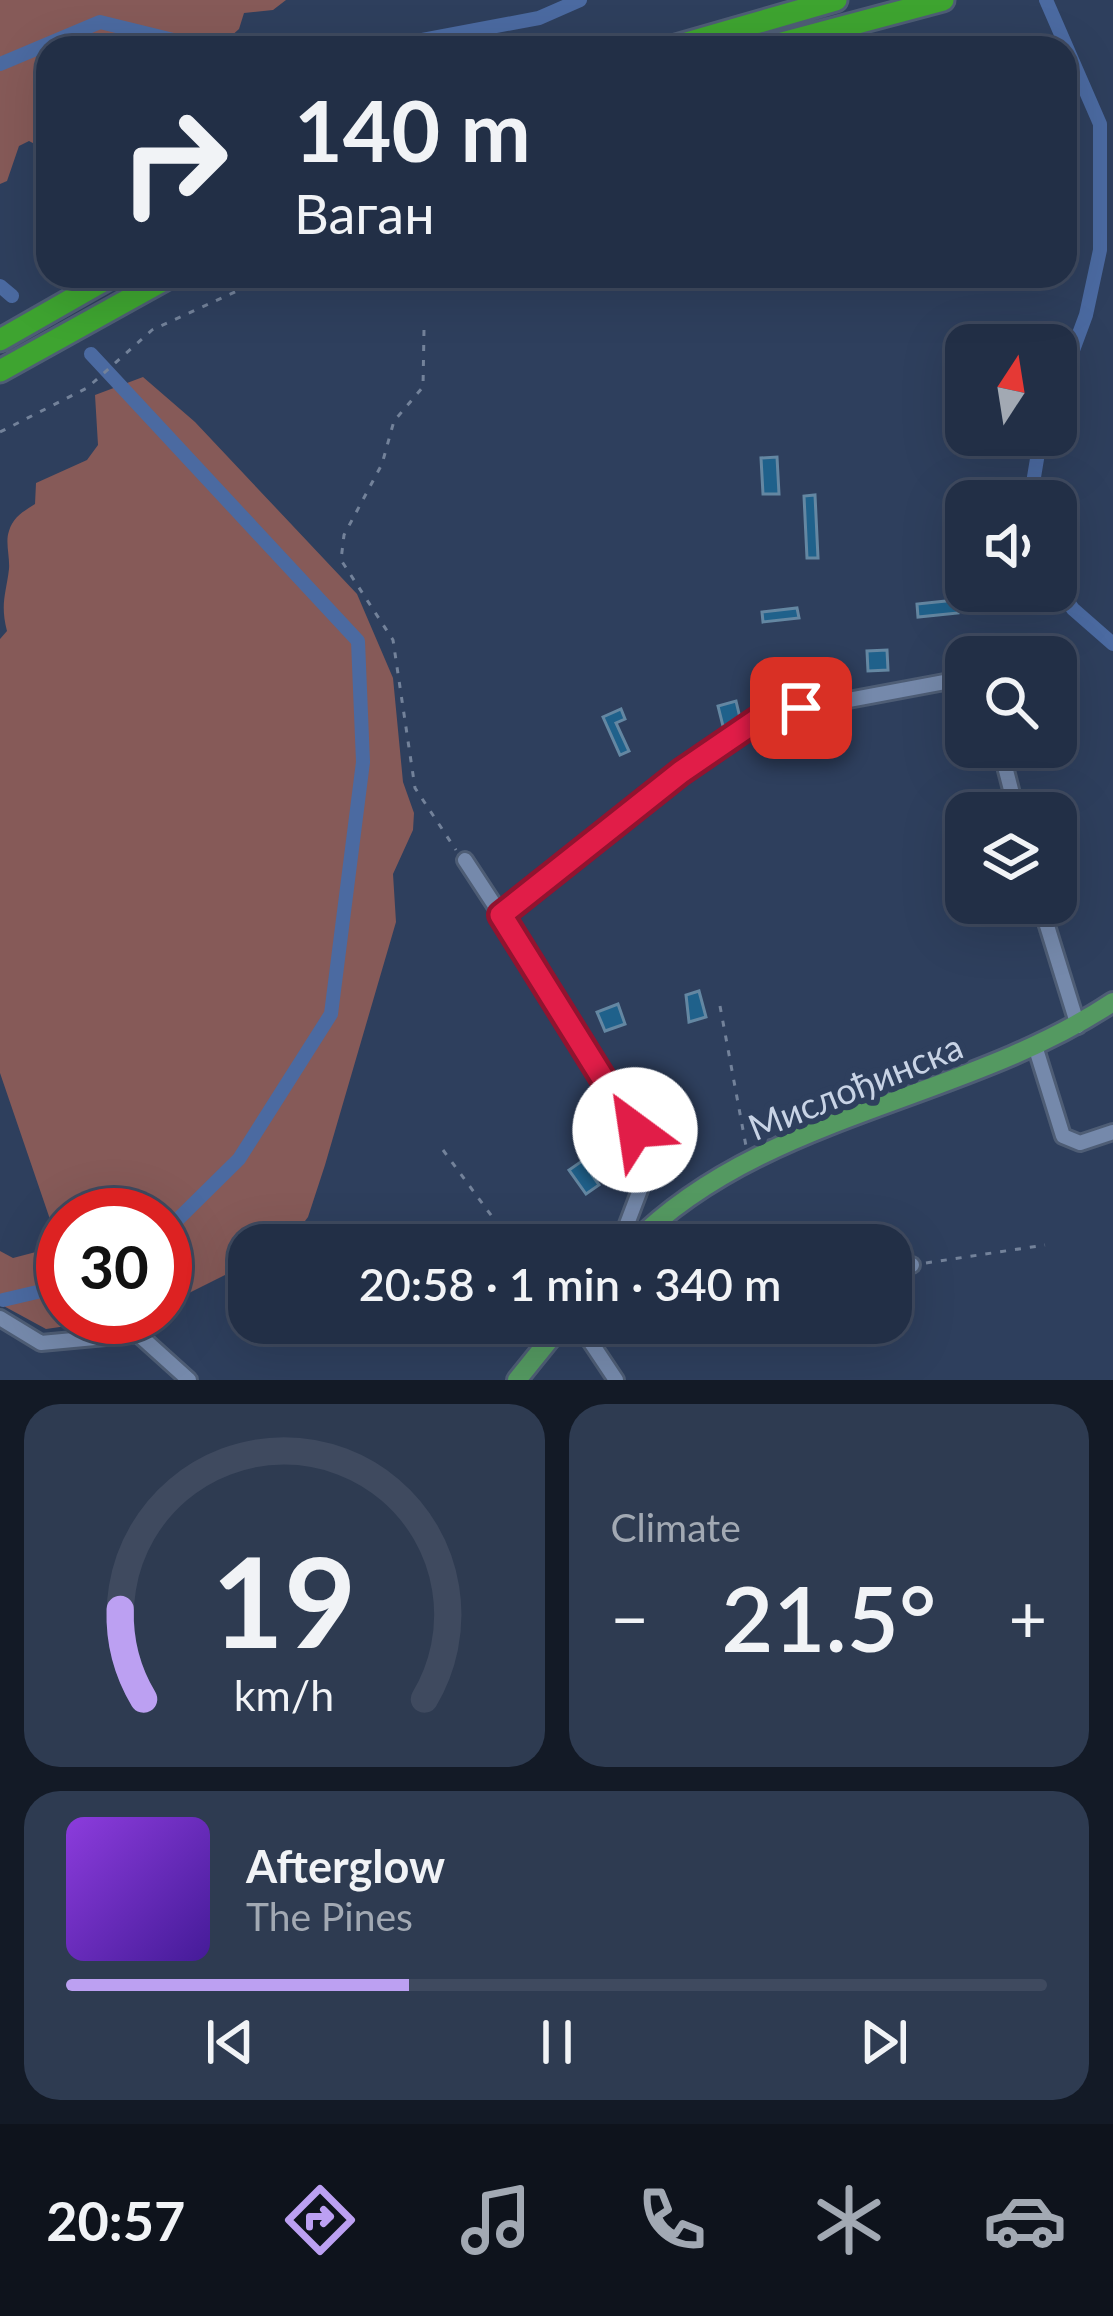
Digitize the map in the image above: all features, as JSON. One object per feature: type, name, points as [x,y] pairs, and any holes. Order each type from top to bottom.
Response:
[{"type":"highway","points":[[711,36],[836,0]]},
{"type":"highway","points":[[808,36],[944,0]]},
{"type":"highway","points":[[0,340],[91,288]]},
{"type":"highway","points":[[0,370],[149,288]]},
{"type":"main road","name":"Мислођинска","points":[[655,1224],[683,1199],[749,1163],[855,1115],[1036,1049],[1113,1002]]},
{"type":"main road","points":[[517,1380],[546,1344]]},
{"type":"street","points":[[501,915],[681,772],[763,716],[945,682]]},
{"type":"street","points":[[464,860],[635,1130],[646,1174],[627,1224]]},
{"type":"street","points":[[1046,924],[1078,1026]]},
{"type":"street","points":[[1036,1049],[1063,1136],[1079,1143],[1113,1132]]},
{"type":"street","points":[[0,1318],[40,1342],[138,1334],[189,1380]]},
{"type":"street","points":[[592,1344],[616,1380]]},
{"type":"path","points":[[0,432],[87,388],[152,330],[244,288]]},
{"type":"path","points":[[424,330],[423,387],[394,422],[382,464],[344,535],[341,560],[393,640],[416,788],[464,860]]},
{"type":"path","points":[[720,1006],[749,1163]]},
{"type":"path","points":[[443,1150],[498,1224]]},
{"type":"path","points":[[912,1265],[1045,1245]]},
{"type":"shaded area","points":[[0,0],[286,0],[273,10],[244,13],[231,36],[36,36],[36,145],[29,141],[19,146],[7,181],[0,184]]},
{"type":"shaded area","points":[[143,377],[195,422],[357,594],[393,678],[403,782],[414,813],[413,830],[393,874],[396,922],[308,1217],[303,1224],[228,1224],[228,1274],[192,1292],[192,1188],[39,1188],[0,1073],[0,639],[7,631],[8,535],[16,518],[35,504],[36,483],[87,460],[98,445],[95,395]]},
{"type":"shaded area","points":[[0,1251],[13,1258],[36,1252],[36,1324],[0,1304]]},
{"type":"building","points":[[777,457],[779,494],[763,494],[761,458]]},
{"type":"building","points":[[815,495],[818,558],[807,558],[804,496]]},
{"type":"building","points":[[945,601],[945,612],[958,613],[918,617],[917,604]]},
{"type":"building","points":[[797,608],[799,618],[763,622],[762,612]]},
{"type":"building","points":[[887,650],[888,670],[868,671],[867,651]]},
{"type":"building","points":[[736,701],[741,722],[723,726],[718,706]]},
{"type":"building","points":[[621,709],[625,719],[616,723],[629,751],[620,755],[603,717]]},
{"type":"building","points":[[790,729],[797,751],[782,756],[775,733]]},
{"type":"building","points":[[699,991],[706,1017],[689,1022],[686,995]]},
{"type":"building","points":[[618,1004],[625,1024],[605,1031],[597,1012]]},
{"type":"building","points":[[653,1075],[662,1097],[631,1110],[622,1088]]},
{"type":"building","points":[[661,1099],[667,1112],[638,1124],[632,1111]]},
{"type":"building","points":[[662,1130],[671,1150],[652,1159],[642,1139]]},
{"type":"building","points":[[621,1146],[630,1164],[611,1174],[602,1156]]},
{"type":"building","points":[[582,1161],[599,1185],[586,1194],[569,1170]]},
{"type":"waterway","points":[[444,36],[539,18],[580,0]]},
{"type":"waterway","points":[[1046,0],[1062,36]]},
{"type":"waterway","points":[[67,36],[100,22],[157,36]]},
{"type":"waterway","points":[[0,64],[36,49]]},
{"type":"waterway","points":[[1077,71],[1100,124],[1100,250],[1077,339]]},
{"type":"waterway","points":[[0,286],[12,296]]},
{"type":"waterway","points":[[91,354],[358,641],[363,762],[331,1014],[239,1159],[192,1205]]},
{"type":"waterway","points":[[1034,480],[1038,456]]},
{"type":"waterway","points":[[1076,612],[1113,644]]},
{"type":"waterway","points":[[3,1300],[36,1292]]},
{"type":"route","points":[[635,1130],[501,915],[681,772],[763,716],[801,708]]}]
